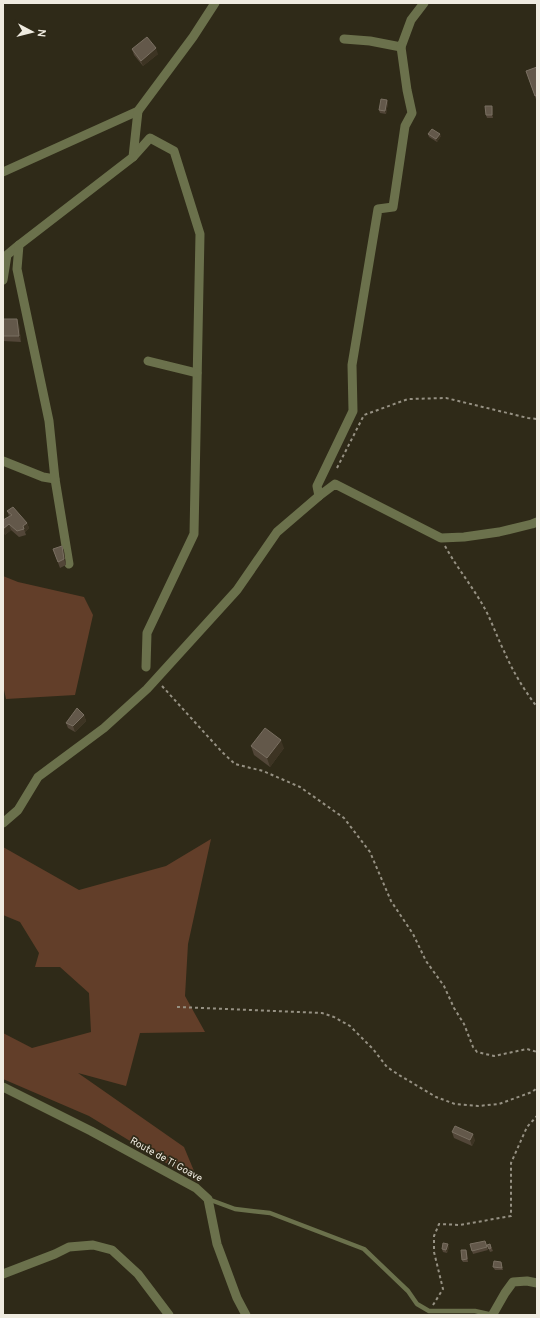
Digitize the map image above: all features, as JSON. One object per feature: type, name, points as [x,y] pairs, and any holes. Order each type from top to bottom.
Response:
[{"type":"street","points":[[3,172],[138,111],[193,37],[215,3]]},
{"type":"street","points":[[319,496],[317,486],[353,412],[352,365],[378,209],[393,207],[405,126],[412,113],[406,90],[402,48],[411,20],[424,3]]},
{"type":"street","points":[[344,39],[370,41],[402,48]]},
{"type":"street","points":[[133,157],[138,111]]},
{"type":"street","points":[[3,280],[7,255],[19,244],[133,157],[150,138],[174,151],[200,234],[194,534],[147,633],[146,667]]},
{"type":"street","points":[[19,244],[17,269],[49,421],[55,479],[69,564]]},
{"type":"street","points":[[148,361],[197,373]]},
{"type":"street","points":[[3,461],[43,477],[55,479]]},
{"type":"street","points":[[3,823],[18,810],[38,777],[104,728],[147,689],[237,590],[277,532],[335,484],[441,538],[464,537],[500,532],[537,522]]},
{"type":"street","name":"Route de Ti Goave","points":[[3,1087],[92,1131],[196,1188],[208,1199]]},
{"type":"street","points":[[208,1199],[217,1244],[237,1298],[246,1315]]},
{"type":"street","points":[[3,1274],[69,1247],[93,1246],[112,1250],[138,1274],[169,1315]]},
{"type":"street","points":[[494,1314],[505,1293],[514,1282],[527,1281],[537,1283]]},
{"type":"lane","points":[[208,1199],[234,1209],[270,1213],[364,1249],[408,1291],[417,1304],[429,1311],[475,1311],[494,1314]]},
{"type":"path","points":[[327,464],[337,468],[345,455],[364,415],[408,399],[446,398],[537,419]]},
{"type":"path","points":[[441,538],[454,562],[485,609],[508,659],[537,707]]},
{"type":"path","points":[[156,679],[222,752],[235,764],[263,771],[300,787],[344,818],[370,852],[391,901],[414,934],[426,961],[444,986],[454,1008],[464,1024],[473,1048],[477,1052],[494,1056],[527,1049],[537,1052]]},
{"type":"path","points":[[177,1007],[322,1013],[334,1017],[350,1026],[373,1049],[387,1066],[399,1075],[436,1097],[455,1104],[478,1106],[499,1104],[532,1092],[537,1088]]},
{"type":"path","points":[[429,1311],[443,1289],[434,1252],[434,1236],[439,1224],[460,1225],[511,1216],[511,1163],[527,1127],[537,1116]]},
{"type":"shaded area","points":[[3,576],[18,582],[84,597],[93,615],[75,695],[6,699],[3,685]]},
{"type":"shaded area","points":[[211,839],[188,944],[185,996],[205,1032],[140,1033],[126,1086],[78,1073],[184,1147],[199,1183],[89,1116],[3,1079],[3,1033],[32,1048],[91,1032],[89,993],[60,967],[35,967],[39,953],[20,922],[3,915],[3,847],[79,890],[166,866]]},
{"type":"building","points":[[147,37],[156,48],[141,61],[132,49]]},
{"type":"building","points":[[537,67],[537,95],[535,96],[526,71]]},
{"type":"building","points":[[381,99],[387,100],[385,111],[379,110]]},
{"type":"building","points":[[485,106],[492,106],[492,115],[486,115]]},
{"type":"building","points":[[432,129],[440,134],[436,139],[428,134]]},
{"type":"building","points":[[3,319],[17,319],[19,336],[3,336]]},
{"type":"building","points":[[13,507],[27,523],[23,526],[24,529],[17,531],[9,524],[3,529],[3,520],[12,515],[7,511]]},
{"type":"building","points":[[62,546],[64,559],[58,562],[53,549]]},
{"type":"building","points":[[77,708],[84,715],[73,726],[66,723]]},
{"type":"building","points":[[265,728],[281,740],[267,758],[251,746]]},
{"type":"building","points":[[455,1126],[473,1134],[470,1140],[452,1132]]},
{"type":"building","points":[[485,1241],[487,1247],[472,1251],[470,1244]]},
{"type":"building","points":[[443,1243],[448,1244],[446,1250],[442,1249]]},
{"type":"building","points":[[490,1244],[491,1248],[489,1249],[487,1245]]},
{"type":"building","points":[[461,1250],[466,1250],[467,1259],[462,1260]]},
{"type":"building","points":[[494,1261],[501,1262],[502,1268],[493,1267]]}]
